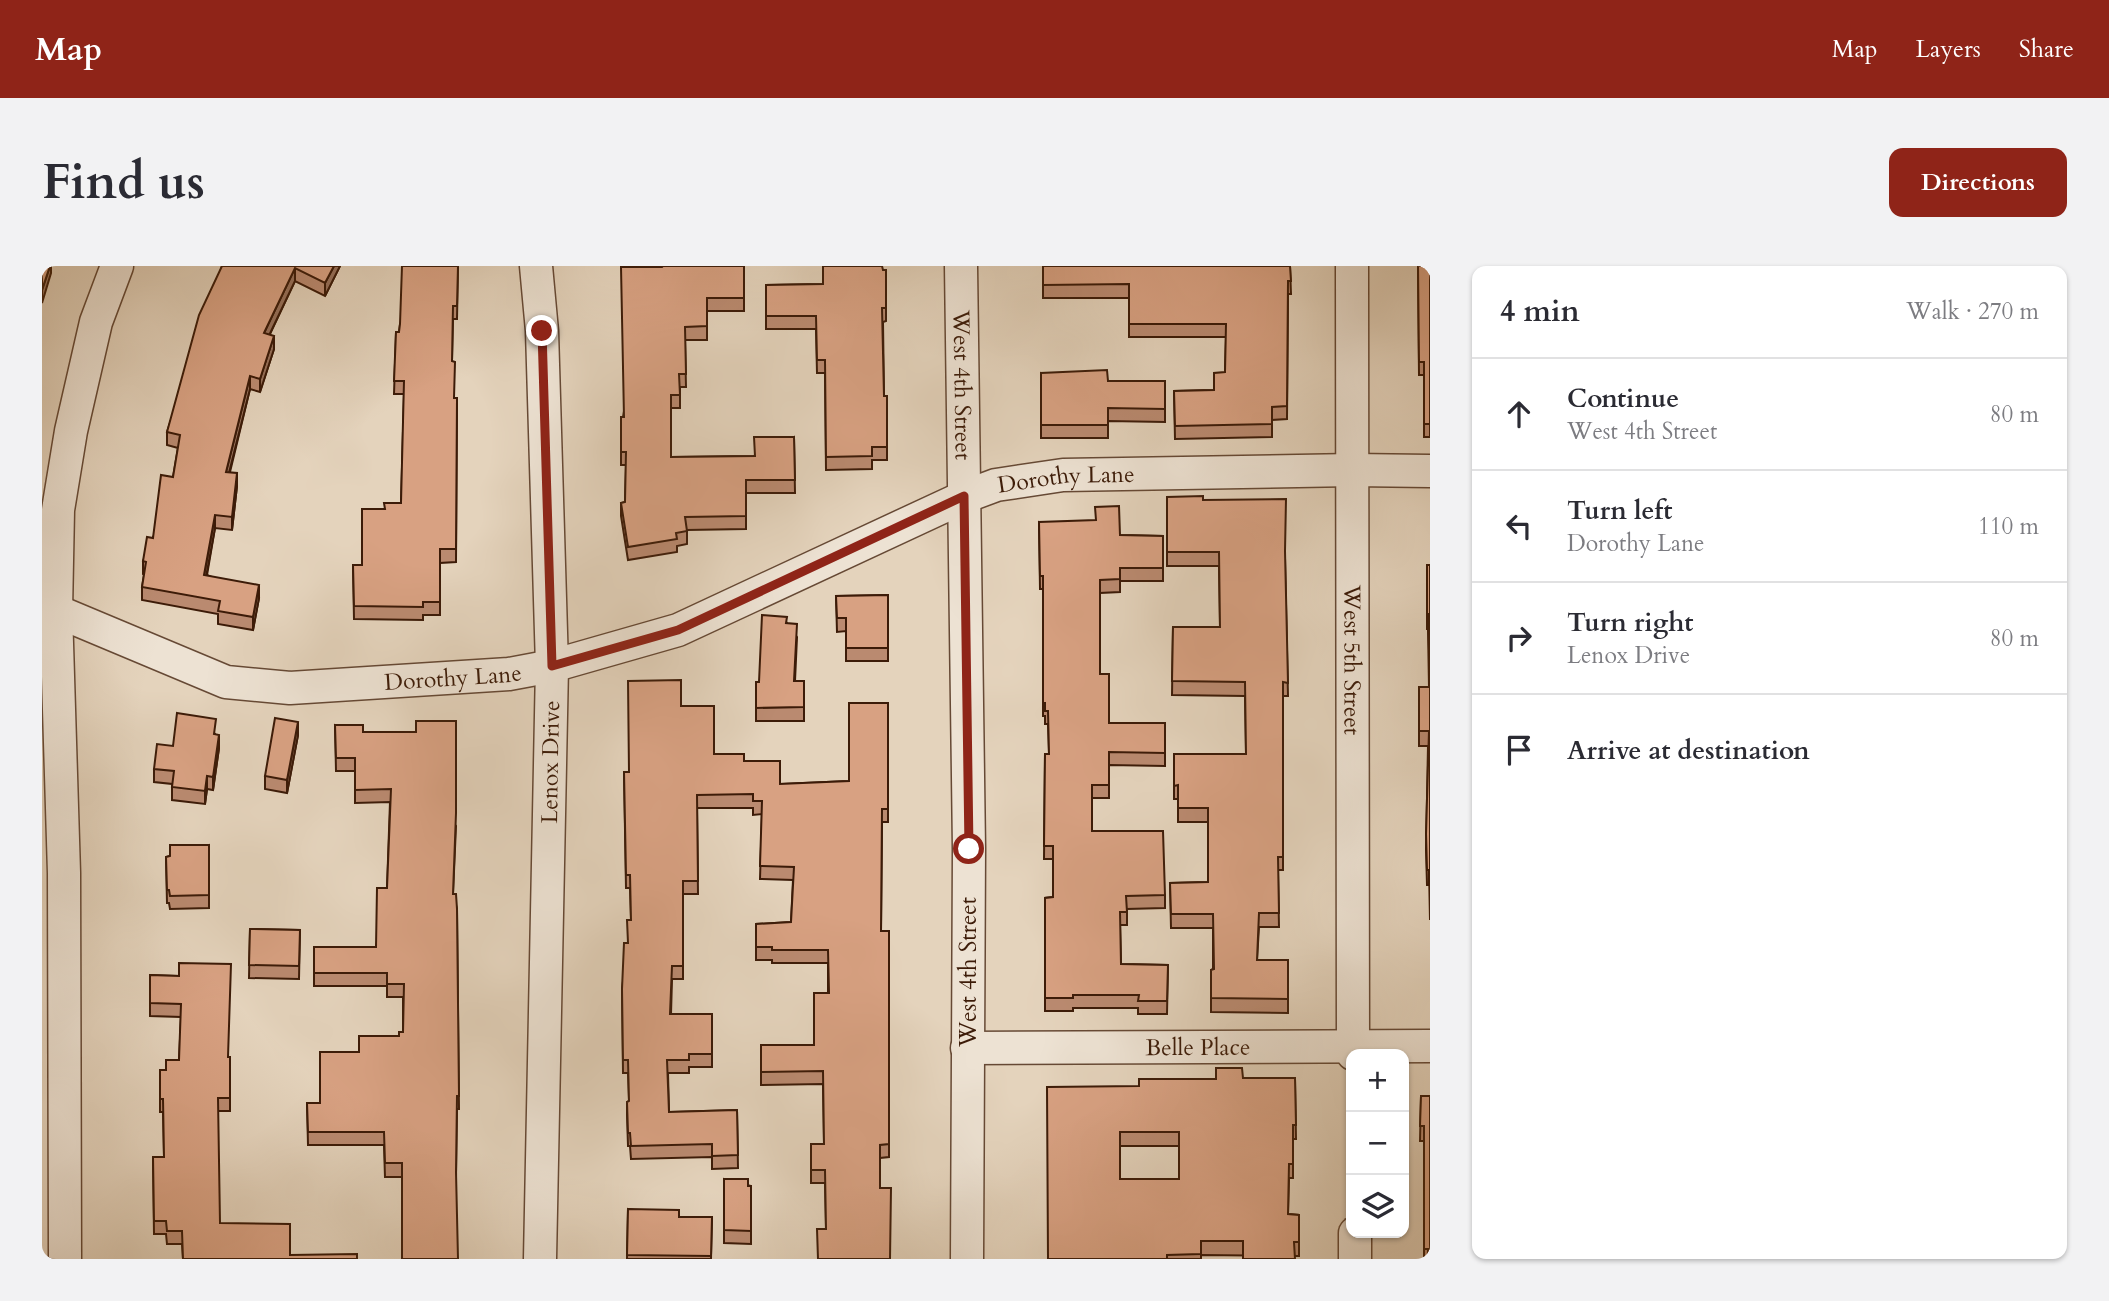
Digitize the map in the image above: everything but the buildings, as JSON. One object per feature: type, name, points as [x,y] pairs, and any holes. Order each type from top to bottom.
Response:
[{"type":"street","points":[[65,1259],[64,873],[49,608],[58,510],[71,431],[96,322],[117,266]]},
{"type":"street","name":"Lenox Drive","points":[[536,266],[542,331],[552,666],[540,1259]]},
{"type":"street","name":"West 4th Street","points":[[961,266],[969,849],[967,1259]]},
{"type":"street","name":"West 5th Street","points":[[1352,266],[1353,1049]]},
{"type":"street","name":"Dorothy Lane","points":[[49,608],[226,682],[290,688],[509,674],[552,666],[678,630],[964,496],[996,485],[1063,475],[1430,471]]},
{"type":"street","points":[[42,776],[62,814]]},
{"type":"street","name":"Belle Place","points":[[1372,1049],[1430,1046]]},
{"type":"street","name":"Belle Place","points":[[967,1048],[1346,1050]]},
{"type":"street","points":[[1354,1238],[1355,1259]]},
{"type":"route","points":[[542,331],[552,666],[678,630],[964,496],[969,849]]}]
